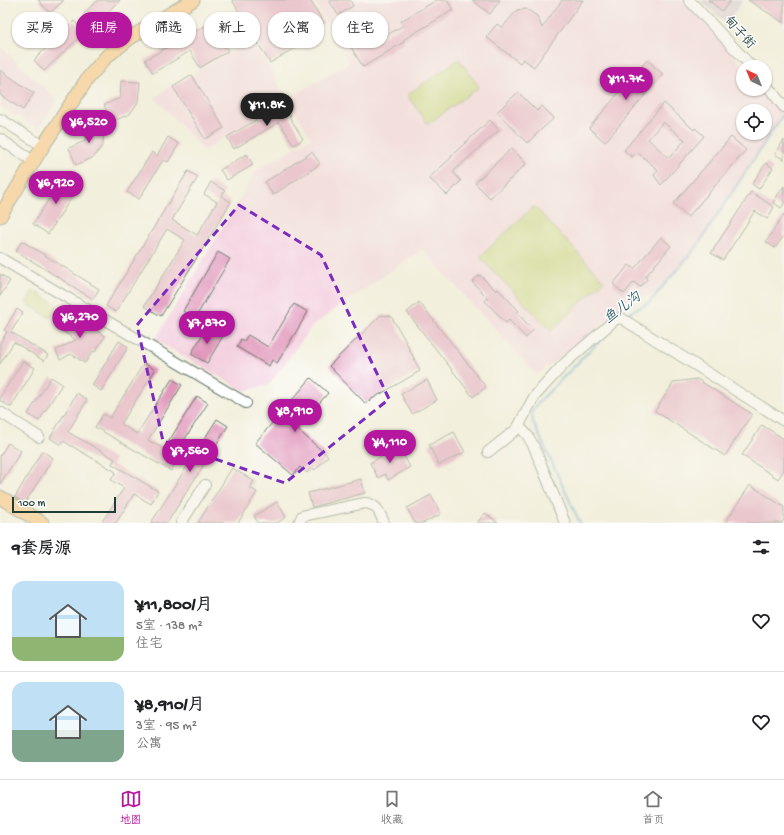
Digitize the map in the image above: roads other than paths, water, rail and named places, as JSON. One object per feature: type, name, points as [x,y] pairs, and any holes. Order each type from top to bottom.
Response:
[{"type":"main road","points":[[0,216],[42,146],[88,78],[106,57],[130,38],[194,0]]},
{"type":"main road","points":[[0,497],[42,523]]},
{"type":"street","name":"甸子街","points":[[689,0],[745,60]]},
{"type":"street","points":[[772,93],[783,106]]},
{"type":"street","points":[[0,119],[42,146]]},
{"type":"street","points":[[0,139],[33,161]]},
{"type":"street","points":[[0,258],[246,403]]},
{"type":"street","points":[[488,452],[517,429],[534,397],[565,364],[616,319],[625,320],[784,421]]},
{"type":"street","points":[[0,412],[39,437]]},
{"type":"street","points":[[519,426],[528,436],[534,447],[565,523]]},
{"type":"street","points":[[181,523],[205,485]]},
{"type":"street","points":[[299,523],[302,516],[365,503],[370,503],[378,509],[384,523]]},
{"type":"waterway","name":"鱼儿沟","points":[[626,317],[634,310],[649,303],[697,246],[784,113]]},
{"type":"waterway","name":"鱼儿沟","points":[[580,523],[533,422],[532,412],[538,403],[610,330]]}]
